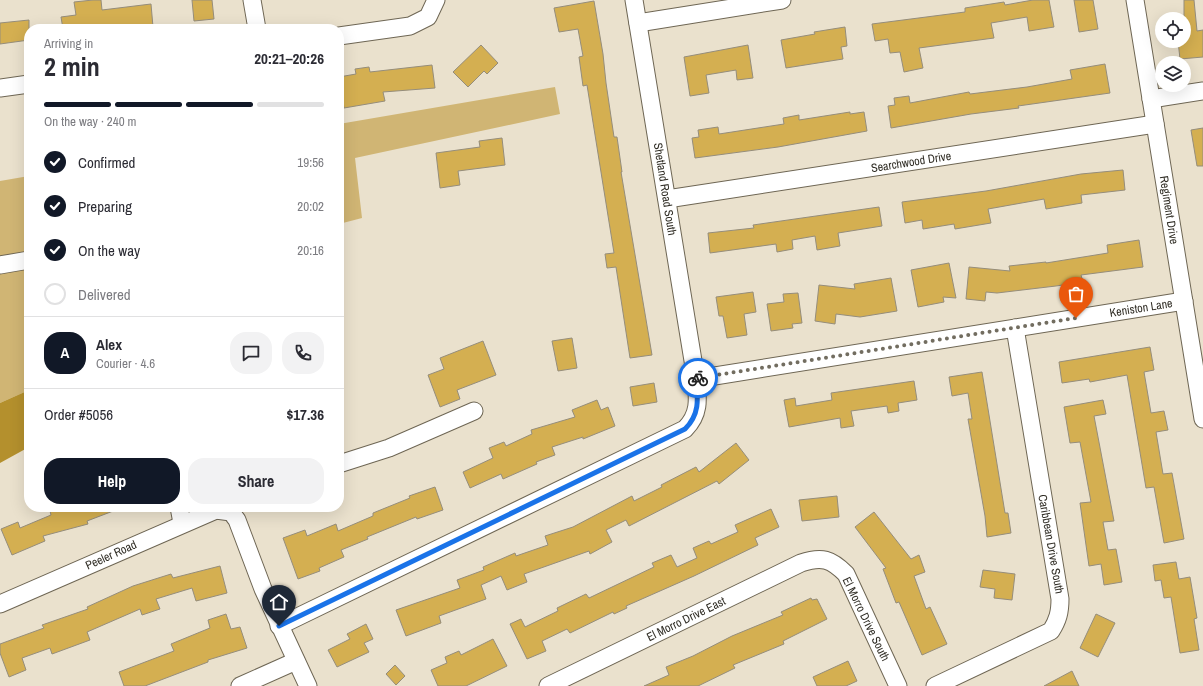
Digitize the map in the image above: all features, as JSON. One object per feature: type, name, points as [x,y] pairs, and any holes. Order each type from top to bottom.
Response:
[{"type":"street","points":[[252,0],[256,24]]},
{"type":"street","points":[[344,35],[410,26],[428,17],[436,0]]},
{"type":"street","name":"Shetland Road South","points":[[279,626],[685,429],[695,416],[699,403],[696,379],[634,0]]},
{"type":"street","points":[[638,23],[782,0]]},
{"type":"street","name":"Regiment Drive","points":[[1135,0],[1203,419]]},
{"type":"street","points":[[0,88],[24,85]]},
{"type":"street","points":[[1151,99],[1203,91]]},
{"type":"street","name":"Searchwood Drive","points":[[667,199],[1155,124]]},
{"type":"street","points":[[0,265],[24,261]]},
{"type":"street","name":"Keniston Lane","points":[[696,379],[1184,301]]},
{"type":"street","name":"Caribbean Drive South","points":[[935,686],[1051,631],[1057,621],[1060,610],[1060,599],[1015,328]]},
{"type":"street","points":[[344,462],[389,448],[474,411]]},
{"type":"street","name":"Peeler Road","points":[[0,604],[181,515],[197,512]]},
{"type":"street","points":[[230,512],[237,520],[263,589],[308,686]]},
{"type":"street","name":"El Morro Drive East","points":[[548,686],[801,563],[814,558],[825,559]]},
{"type":"street","name":"El Morro Drive South","points":[[825,559],[836,564],[846,574],[898,686]]},
{"type":"street","points":[[240,686],[296,661]]},
{"type":"shaded area","points":[[555,87],[560,114],[355,158],[362,218],[344,223],[344,123]]},
{"type":"shaded area","points":[[24,177],[24,392],[0,403],[0,181]]},
{"type":"shaded area","points":[[24,392],[24,450],[0,463],[0,403]]},
{"type":"building","points":[[101,0],[102,10],[151,4],[153,24],[62,24],[61,17],[76,15],[74,2]]},
{"type":"building","points":[[192,0],[212,0],[214,19],[194,21]]},
{"type":"building","points":[[1033,0],[1049,0],[1054,27],[1029,31],[1027,17],[991,23],[994,38],[919,48],[923,68],[904,72],[900,52],[890,53],[888,39],[875,41],[872,24],[965,12],[965,8],[1004,2],[1005,5]]},
{"type":"building","points":[[1074,0],[1093,0],[1098,29],[1079,32]]},
{"type":"building","points":[[1184,0],[1194,0],[1197,31],[1203,30],[1203,57],[1191,58],[1191,56],[1180,56],[1179,48],[1191,48],[1191,12],[1184,12]]},
{"type":"building","points":[[594,1],[614,137],[617,137],[621,172],[652,355],[630,358],[616,267],[607,268],[605,254],[614,253],[587,85],[583,86],[579,57],[583,56],[578,29],[559,32],[554,8]]},
{"type":"building","points":[[29,20],[29,24],[24,24],[24,41],[0,44],[0,23]]},
{"type":"building","points":[[845,27],[847,46],[841,47],[843,59],[786,68],[781,40],[815,34],[814,32]]},
{"type":"building","points":[[481,45],[498,63],[487,74],[484,71],[468,87],[453,72]]},
{"type":"building","points":[[748,45],[753,78],[737,80],[736,70],[706,75],[709,93],[690,96],[684,57]]},
{"type":"building","points":[[1105,64],[1110,93],[1018,106],[1019,108],[971,114],[891,128],[888,106],[895,105],[894,98],[909,96],[910,103],[969,92],[970,94],[1027,87],[1072,79],[1070,70]]},
{"type":"building","points":[[432,65],[435,88],[383,92],[385,101],[344,108],[344,76],[356,74],[355,69],[369,67],[370,72]]},
{"type":"building","points":[[850,112],[850,114],[864,112],[867,131],[778,147],[695,158],[692,138],[699,137],[698,130],[718,127],[719,134],[784,124],[783,118],[799,115],[799,120]]},
{"type":"building","points":[[1203,128],[1203,166],[1197,166],[1191,130]]},
{"type":"building","points":[[502,138],[505,165],[458,171],[460,185],[440,188],[436,153],[480,147],[479,141]]},
{"type":"building","points":[[1123,170],[1125,190],[1081,195],[1082,203],[1046,209],[1044,199],[988,209],[991,223],[955,229],[954,224],[923,229],[922,220],[905,223],[902,202],[986,191],[1081,174]]},
{"type":"building","points":[[879,207],[882,226],[838,233],[840,246],[817,250],[815,236],[792,240],[793,249],[777,252],[776,244],[710,253],[708,233],[754,228],[753,225]]},
{"type":"building","points":[[1139,240],[1143,267],[1081,275],[1083,282],[997,293],[986,292],[985,301],[966,299],[969,267],[1010,271],[1009,266],[1046,263],[1108,253],[1107,245]]},
{"type":"building","points":[[949,263],[956,298],[943,297],[944,302],[918,307],[911,270]]},
{"type":"building","points":[[891,278],[897,311],[860,317],[836,314],[835,324],[815,321],[819,285],[855,289],[854,284]]},
{"type":"building","points":[[753,292],[756,312],[744,314],[747,335],[727,338],[723,316],[719,316],[716,297]]},
{"type":"building","points":[[798,293],[802,323],[792,324],[793,328],[771,331],[767,304],[784,302],[783,294]]},
{"type":"building","points":[[572,338],[577,368],[558,371],[552,341]]},
{"type":"building","points":[[483,341],[496,375],[457,390],[460,399],[440,407],[428,375],[444,369],[440,358]]},
{"type":"building","points":[[1150,347],[1154,370],[1144,372],[1151,413],[1164,411],[1168,430],[1156,432],[1163,474],[1172,473],[1184,539],[1164,543],[1154,487],[1146,488],[1127,375],[1090,382],[1089,379],[1062,383],[1059,362]]},
{"type":"building","points":[[982,372],[1005,513],[1008,513],[1011,533],[987,537],[985,516],[968,419],[972,419],[968,393],[952,396],[949,377]]},
{"type":"building","points":[[914,381],[917,400],[898,403],[899,411],[888,413],[887,406],[851,411],[854,426],[841,428],[840,418],[789,427],[784,400],[795,398],[796,406],[832,400],[831,393]]},
{"type":"building","points":[[654,383],[657,402],[633,406],[630,387]]},
{"type":"building","points":[[597,400],[601,410],[608,407],[615,426],[583,439],[583,437],[552,447],[555,455],[536,462],[537,464],[503,479],[501,474],[470,488],[463,472],[493,458],[489,448],[504,442],[506,446],[532,434],[531,430],[575,417],[572,410]]},
{"type":"building","points":[[1103,400],[1106,414],[1094,416],[1114,521],[1103,522],[1108,550],[1116,549],[1122,582],[1104,585],[1101,564],[1089,566],[1080,503],[1091,502],[1080,442],[1070,443],[1064,407]]},
{"type":"building","points":[[736,443],[749,460],[719,484],[717,481],[629,526],[626,520],[606,530],[612,542],[590,554],[589,551],[524,574],[527,582],[507,590],[501,576],[481,585],[486,599],[439,616],[441,623],[406,636],[396,610],[460,588],[457,580],[484,570],[483,567],[515,553],[516,556],[548,545],[545,536],[573,527],[632,496],[634,501],[696,467],[699,472]]},
{"type":"building","points":[[435,487],[443,510],[417,519],[416,517],[367,537],[368,539],[341,550],[344,557],[319,568],[320,571],[298,579],[283,538],[305,530],[307,536],[336,524],[338,531],[373,516],[373,513],[410,498],[409,496]]},
{"type":"building","points":[[837,496],[839,517],[802,521],[799,500]]},
{"type":"building","points":[[771,509],[779,527],[755,538],[758,545],[694,576],[626,606],[627,608],[614,614],[613,612],[570,633],[567,629],[542,641],[546,651],[527,659],[510,624],[521,619],[525,627],[558,611],[557,608],[586,594],[589,598],[654,567],[652,563],[671,555],[677,567],[697,558],[693,548],[709,541],[711,544],[738,532],[735,525]]},
{"type":"building","points":[[50,512],[111,512],[87,521],[88,524],[43,536],[45,541],[12,555],[1,529],[18,522],[20,528],[51,515]]},
{"type":"building","points":[[874,512],[911,559],[919,555],[925,572],[914,576],[926,609],[930,607],[947,644],[922,655],[899,602],[896,603],[883,569],[886,568],[855,527]]},
{"type":"building","points":[[1176,562],[1179,579],[1190,577],[1197,618],[1194,619],[1199,650],[1180,653],[1171,597],[1164,598],[1161,580],[1155,581],[1153,565]]},
{"type":"building","points":[[220,566],[227,593],[196,601],[192,588],[156,599],[160,609],[142,615],[140,609],[87,632],[90,640],[52,654],[50,648],[22,658],[26,670],[9,677],[0,653],[0,644],[44,628],[42,625],[88,609],[87,607],[133,586],[171,574],[173,578]]},
{"type":"building","points":[[983,570],[1015,574],[1012,600],[994,598],[995,589],[980,587]]},
{"type":"building","points":[[811,598],[812,600],[817,599],[827,619],[783,641],[784,644],[733,665],[735,668],[698,686],[644,686],[669,675],[666,667],[693,656],[732,636],[783,615],[781,612]]},
{"type":"building","points":[[226,614],[231,629],[240,627],[247,648],[208,660],[208,662],[145,686],[124,686],[119,672],[174,651],[171,644],[210,628],[208,620]]},
{"type":"building","points":[[1096,614],[1115,623],[1098,657],[1080,648]]},
{"type":"building","points":[[366,624],[373,639],[364,643],[369,652],[337,667],[328,650],[350,639],[347,634]]},
{"type":"building","points":[[493,639],[507,666],[466,686],[438,686],[431,670],[447,663],[445,657],[459,651],[461,655]]},
{"type":"building","points":[[848,661],[857,681],[846,686],[817,686],[813,677]]},
{"type":"building","points":[[395,665],[405,676],[396,685],[386,674]]},
{"type":"building","points":[[1072,671],[1079,686],[1044,686]]},
{"type":"way so far","points":[[698,378],[1076,318]]},
{"type":"route","points":[[279,626],[685,429],[695,416],[699,403],[696,379],[698,378]]}]
